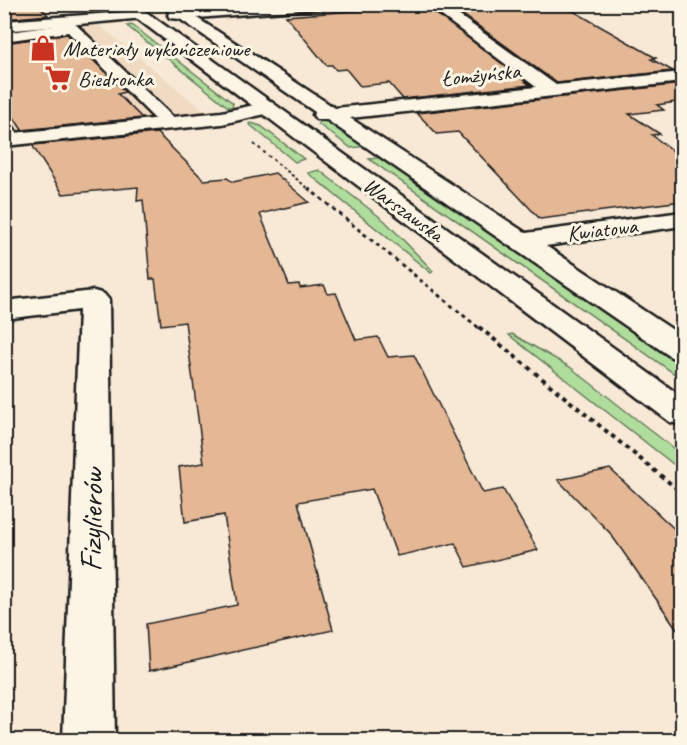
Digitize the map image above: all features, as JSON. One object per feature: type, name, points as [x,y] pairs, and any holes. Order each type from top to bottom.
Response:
[{"type":"street","points":[[4,26],[67,24],[136,13],[175,10],[324,4]]},
{"type":"street","points":[[433,4],[553,92]]},
{"type":"street","points":[[175,10],[682,350]]},
{"type":"street","name":"Warszawska","points":[[136,13],[682,414]]},
{"type":"street","name":"Łomżyńska","points":[[7,136],[276,114],[330,114],[682,77]]},
{"type":"street","name":"Kwiatowa","points":[[521,242],[682,219]]},
{"type":"street","name":"Fizylierów","points":[[4,310],[94,300],[89,741]]},
{"type":"lane","points":[[4,36],[67,24],[169,123]]},
{"type":"path","points":[[222,118],[682,493]]},
{"type":"shaded area","points":[[62,25],[99,25],[208,114],[5,133],[5,30]]},
{"type":"green space","points":[[132,25],[233,103],[232,107],[228,107],[127,26]]},
{"type":"green space","points":[[321,121],[333,121],[367,146],[351,148],[318,124]]},
{"type":"green space","points":[[249,124],[261,126],[304,159],[295,162]]},
{"type":"green space","points":[[385,157],[682,361],[682,379],[369,159]]},
{"type":"green space","points":[[319,170],[385,221],[433,271],[431,273],[308,173]]},
{"type":"green space","points":[[512,334],[570,367],[682,455],[682,471],[509,335]]},
{"type":"building","points":[[4,4],[37,4],[48,15],[4,19]]},
{"type":"building","points":[[375,4],[424,4],[530,85],[403,99],[389,83],[360,86],[346,69],[336,70],[332,65],[326,65],[286,16],[380,9]]},
{"type":"building","points":[[448,4],[561,4],[656,58],[651,59],[673,71],[557,83]]},
{"type":"building","points":[[67,34],[125,92],[118,94],[142,118],[22,130],[4,102],[4,43]]},
{"type":"building","points":[[682,84],[682,101],[657,105],[664,110],[629,114],[660,134],[652,135],[682,158],[682,201],[540,219],[458,132],[437,134],[417,113]]},
{"type":"building","points":[[157,133],[204,180],[227,178],[233,182],[275,173],[309,202],[260,214],[289,285],[299,284],[300,288],[324,285],[328,294],[336,293],[356,340],[378,337],[388,357],[414,355],[483,493],[503,489],[538,550],[467,567],[455,543],[397,556],[372,489],[298,502],[333,630],[149,671],[146,624],[237,605],[224,515],[185,522],[179,467],[204,463],[185,322],[161,325],[155,279],[150,279],[143,200],[137,201],[138,187],[63,194],[32,145]]},
{"type":"building","points":[[610,469],[682,536],[682,636],[610,533],[558,480]]},
{"type":"place","name":"Materiały wykończeniowe","points":[[43,48]]},
{"type":"place","name":"Biedronka","points":[[58,78]]}]
